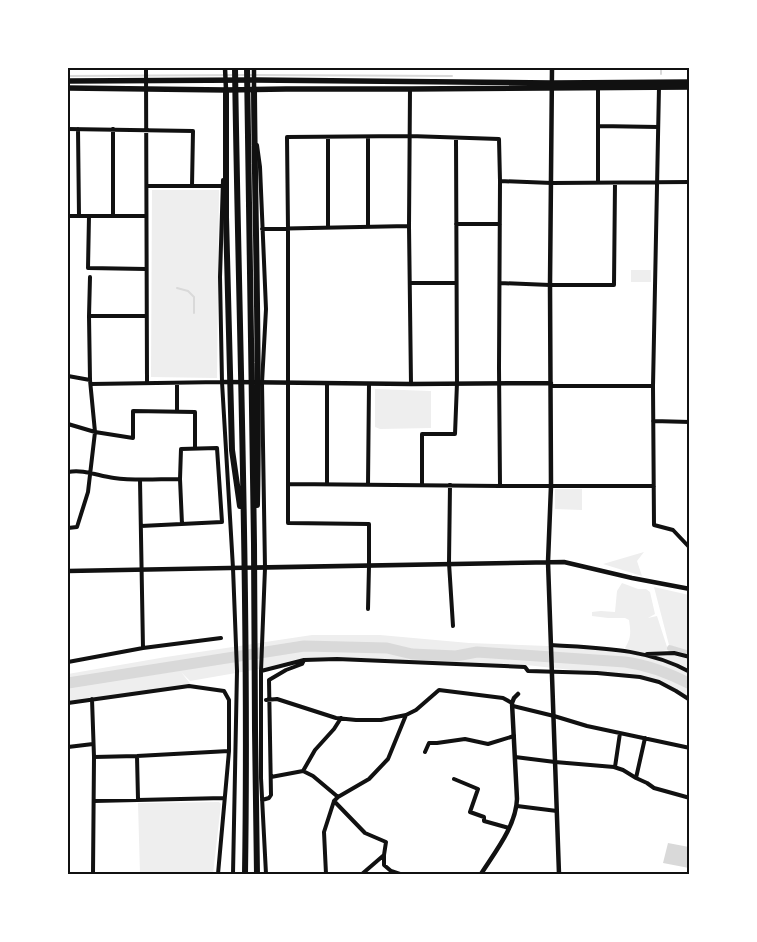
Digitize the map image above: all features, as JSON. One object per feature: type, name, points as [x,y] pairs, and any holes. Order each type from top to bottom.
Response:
[{"type":"highway","points":[[235,68],[245,582],[247,775],[245,874]]},
{"type":"highway","points":[[248,68],[257,874]]},
{"type":"highway","points":[[254,89],[259,430],[254,582]]},
{"type":"highway","points":[[226,90],[227,268],[232,450],[240,504],[241,549],[245,582]]},
{"type":"main road","points":[[68,81],[254,80],[598,88],[690,87]]},
{"type":"main road","points":[[68,88],[146,90],[410,89],[690,82]]},
{"type":"street","points":[[146,68],[147,383]]},
{"type":"street","points":[[226,68],[226,90]]},
{"type":"street","points":[[254,68],[254,89]]},
{"type":"street","points":[[552,68],[551,486],[548,562],[559,874]]},
{"type":"street","points":[[659,87],[653,386],[654,525],[673,530],[690,548]]},
{"type":"street","points":[[598,88],[598,183]]},
{"type":"street","points":[[410,89],[411,384]]},
{"type":"street","points":[[254,125],[260,167],[266,309],[262,383],[265,568],[261,671],[261,778],[266,874]]},
{"type":"street","points":[[598,126],[658,127]]},
{"type":"street","points":[[68,129],[193,131],[192,186]]},
{"type":"street","points":[[78,129],[79,216]]},
{"type":"street","points":[[113,129],[113,216]]},
{"type":"street","points":[[368,609],[369,524],[288,523],[287,137],[410,136],[499,139],[500,486]]},
{"type":"street","points":[[328,137],[328,228]]},
{"type":"street","points":[[368,137],[368,227]]},
{"type":"street","points":[[422,485],[422,434],[455,434],[457,383],[456,138]]},
{"type":"street","points":[[226,163],[223,186],[220,278],[222,382],[237,672],[233,874]]},
{"type":"street","points":[[500,181],[552,183],[690,182]]},
{"type":"street","points":[[500,283],[550,285],[614,284],[615,183]]},
{"type":"street","points":[[147,186],[223,186]]},
{"type":"street","points":[[68,216],[146,216]]},
{"type":"street","points":[[89,216],[88,268],[146,269]]},
{"type":"street","points":[[456,224],[500,224]]},
{"type":"street","points":[[262,229],[409,226]]},
{"type":"street","points":[[68,528],[77,527],[88,492],[95,432],[91,382],[90,277]]},
{"type":"street","points":[[410,283],[456,283]]},
{"type":"street","points":[[89,316],[146,316]]},
{"type":"street","points":[[68,376],[91,382],[147,383],[500,383],[653,386]]},
{"type":"street","points":[[177,383],[177,411]]},
{"type":"street","points":[[327,383],[328,484]]},
{"type":"street","points":[[368,485],[369,384]]},
{"type":"street","points":[[68,424],[95,432],[133,438],[133,411],[195,412],[195,448]]},
{"type":"street","points":[[653,421],[690,422]]},
{"type":"street","points":[[142,526],[182,524],[222,522],[217,448],[181,449],[182,524]]},
{"type":"street","points":[[68,472],[76,470],[114,478],[140,480],[180,479]]},
{"type":"street","points":[[140,480],[143,648]]},
{"type":"street","points":[[288,484],[654,486]]},
{"type":"street","points":[[450,485],[449,563],[453,626]]},
{"type":"street","points":[[68,571],[564,562],[690,589]]},
{"type":"street","points":[[68,662],[143,648],[221,638]]},
{"type":"street","points":[[551,647],[606,649],[643,654],[675,664],[690,672]]},
{"type":"street","points":[[643,654],[671,652],[690,657]]},
{"type":"street","points":[[261,671],[304,660],[336,659],[525,667],[528,671],[597,673],[640,678],[658,682],[690,700]]},
{"type":"street","points":[[262,800],[270,798],[271,795],[269,680],[286,670],[302,664],[304,660]]},
{"type":"street","points":[[68,703],[189,686],[224,691],[229,700],[229,751],[218,874]]},
{"type":"street","points":[[268,700],[276,699],[336,718],[381,720],[406,715],[416,710],[439,690],[503,698],[513,704],[587,726],[690,748]]},
{"type":"street","points":[[481,874],[509,828],[516,812],[513,704],[514,698],[518,694]]},
{"type":"street","points":[[92,699],[94,757],[93,874]]},
{"type":"street","points":[[326,874],[324,832],[334,801],[369,779],[388,759],[406,715]]},
{"type":"street","points":[[303,771],[315,750],[334,729],[341,718]]},
{"type":"street","points":[[615,767],[620,733]]},
{"type":"street","points":[[425,752],[429,743],[465,739],[488,744],[514,736]]},
{"type":"street","points":[[636,778],[645,738]]},
{"type":"street","points":[[68,747],[93,744]]},
{"type":"street","points":[[94,757],[229,751]]},
{"type":"street","points":[[137,756],[138,799]]},
{"type":"street","points":[[515,757],[615,767],[654,788],[690,798]]},
{"type":"street","points":[[270,777],[303,771],[313,776],[338,797]]},
{"type":"street","points":[[454,779],[478,789],[470,812],[484,818],[484,821],[509,828]]},
{"type":"street","points":[[94,801],[224,798]]},
{"type":"street","points":[[334,801],[365,832],[386,842],[384,865],[391,871],[400,874]]},
{"type":"street","points":[[517,806],[557,811]]},
{"type":"street","points":[[362,874],[384,855]]},
{"type":"shaded area","points":[[152,190],[219,190],[217,378],[151,377]]},
{"type":"shaded area","points":[[631,270],[651,270],[651,282],[631,282]]},
{"type":"shaded area","points":[[375,389],[431,391],[431,428],[380,429],[375,427]]},
{"type":"shaded area","points":[[555,489],[582,489],[582,510],[555,509]]},
{"type":"shaded area","points":[[644,552],[637,561],[642,576],[603,564]]},
{"type":"shaded area","points":[[622,583],[638,589],[646,589],[650,592],[655,614],[648,618],[657,616],[668,650],[642,654],[671,652],[689,658],[689,700],[654,679],[526,665],[458,664],[373,659],[299,659],[264,668],[190,681],[181,672],[193,687],[68,703],[68,674],[312,635],[380,635],[469,643],[600,648],[639,653],[625,648],[630,635],[629,620],[625,618],[592,616],[592,612],[615,612],[617,591]]},
{"type":"shaded area","points":[[654,587],[689,595],[689,652],[669,645]]},
{"type":"shaded area","points":[[219,802],[221,804],[213,874],[140,874],[138,803]]},
{"type":"shaded area","points":[[668,843],[689,847],[689,868],[663,863]]},
{"type":"waterway","points":[[661,68],[661,74]]},
{"type":"waterway","points":[[68,76],[244,75]]},
{"type":"waterway","points":[[249,75],[452,76]]},
{"type":"waterway","points":[[177,288],[188,291],[194,297],[194,313]]},
{"type":"waterway","points":[[68,683],[304,646],[387,648],[412,654],[456,656],[477,652],[625,662],[658,670],[690,684]]},
{"type":"waterway","points":[[670,648],[690,654]]}]
